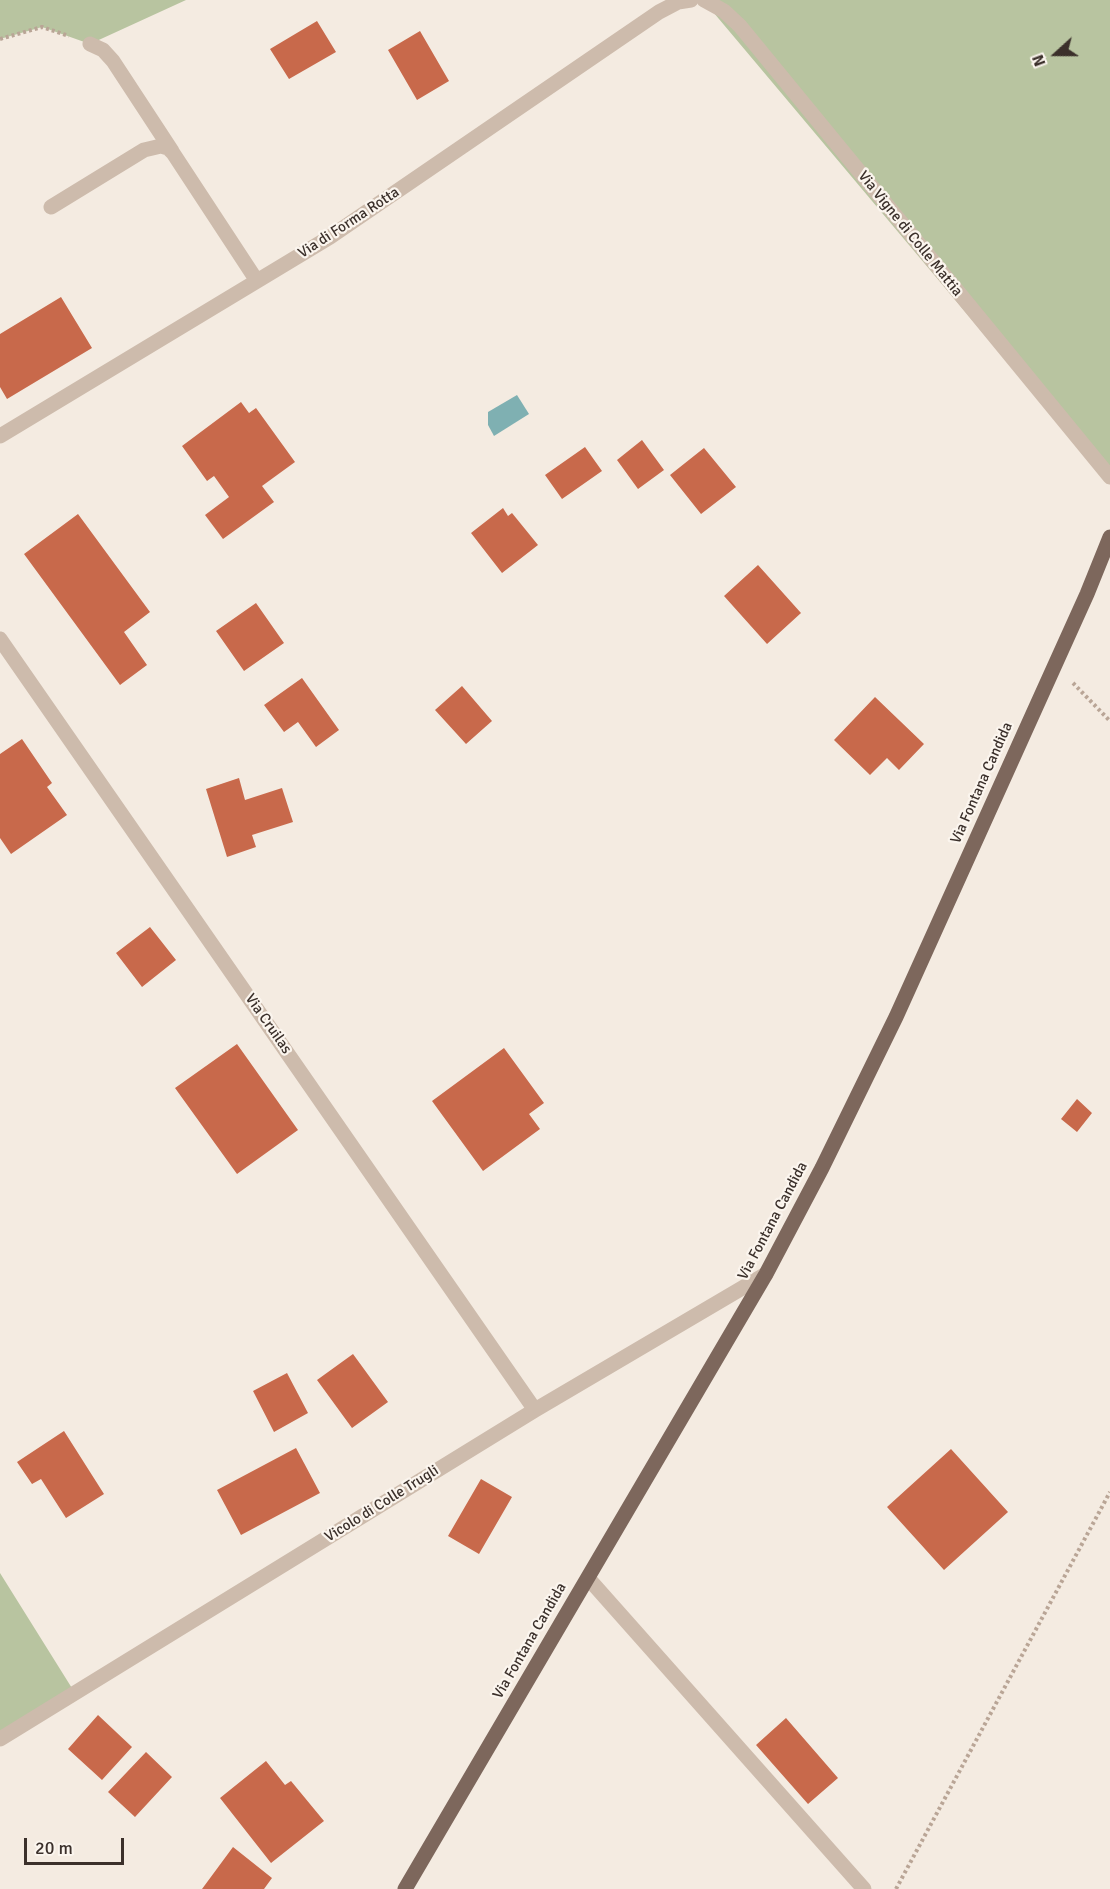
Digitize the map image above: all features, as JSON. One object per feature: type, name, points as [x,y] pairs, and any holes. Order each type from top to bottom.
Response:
[{"type":"main road","name":"Via Fontana Candida","points":[[405,1889],[766,1274],[872,1069],[1110,537]]},
{"type":"street","name":"Via di Forma Rotta","points":[[0,436],[330,237],[659,12],[671,5],[691,0]]},
{"type":"street","name":"Via Vigne di Colle Mattia","points":[[704,0],[724,11],[740,26],[1110,477]]},
{"type":"street","points":[[90,44],[103,51],[113,62],[258,280]]},
{"type":"street","points":[[51,207],[144,150],[160,146],[173,153]]},
{"type":"street","name":"Via Cruilas","points":[[0,639],[5,657],[535,1410]]},
{"type":"street","name":"Vicolo di Colle Trugli","points":[[0,1739],[535,1410],[766,1274]]},
{"type":"street","points":[[588,1578],[864,1889]]},
{"type":"path","points":[[0,39],[42,27],[90,44]]},
{"type":"path","points":[[1052,670],[1076,685],[1110,722]]},
{"type":"path","points":[[896,1889],[1110,1492]]},
{"type":"green space","points":[[0,0],[186,0],[90,44],[42,27],[0,39]]},
{"type":"green space","points":[[703,0],[1110,0],[1110,484]]},
{"type":"green space","points":[[0,1573],[75,1693],[0,1739]]},
{"type":"water","points":[[517,395],[529,414],[494,436],[488,425],[488,412]]},
{"type":"building","points":[[317,21],[336,52],[289,79],[270,49]]},
{"type":"building","points":[[420,31],[449,81],[417,100],[388,50]]},
{"type":"building","points":[[61,297],[92,348],[7,399],[0,387],[0,334]]},
{"type":"building","points":[[241,402],[249,413],[256,408],[295,462],[262,486],[274,502],[223,539],[205,515],[229,497],[214,476],[207,481],[182,446]]},
{"type":"building","points":[[642,440],[664,470],[638,489],[617,460]]},
{"type":"building","points":[[585,447],[602,471],[562,499],[545,475]]},
{"type":"building","points":[[704,448],[736,487],[701,514],[670,475]]},
{"type":"building","points":[[503,508],[508,516],[512,513],[538,545],[502,573],[471,533]]},
{"type":"building","points":[[78,514],[150,612],[124,632],[147,665],[120,685],[24,554]]},
{"type":"building","points":[[758,565],[801,613],[767,644],[724,596]]},
{"type":"building","points":[[256,603],[284,643],[244,671],[216,631]]},
{"type":"building","points":[[302,678],[339,730],[316,747],[298,722],[284,732],[264,705]]},
{"type":"building","points":[[462,686],[492,721],[466,744],[435,710]]},
{"type":"building","points":[[875,697],[924,744],[899,770],[887,758],[870,775],[834,740]]},
{"type":"building","points":[[22,739],[52,783],[47,787],[67,815],[11,854],[0,838],[0,754]]},
{"type":"building","points":[[239,778],[245,800],[282,788],[293,822],[252,835],[256,847],[227,857],[206,789]]},
{"type":"building","points":[[150,927],[176,960],[142,987],[116,953]]},
{"type":"building","points":[[237,1044],[298,1130],[237,1174],[175,1088]]},
{"type":"building","points":[[504,1048],[544,1103],[529,1114],[540,1129],[483,1171],[432,1101]]},
{"type":"building","points":[[1077,1099],[1092,1113],[1077,1132],[1061,1119]]},
{"type":"building","points":[[353,1354],[388,1402],[352,1428],[317,1380]]},
{"type":"building","points":[[287,1373],[308,1413],[274,1432],[253,1391]]},
{"type":"building","points":[[64,1431],[104,1494],[66,1518],[41,1479],[32,1484],[17,1462]]},
{"type":"building","points":[[296,1448],[320,1493],[241,1535],[217,1490]]},
{"type":"building","points":[[951,1449],[1008,1512],[944,1570],[887,1507]]},
{"type":"building","points":[[481,1479],[512,1497],[479,1554],[448,1536]]},
{"type":"building","points":[[98,1715],[132,1747],[102,1780],[68,1749]]},
{"type":"building","points":[[786,1718],[838,1778],[808,1804],[756,1745]]},
{"type":"building","points":[[146,1752],[172,1777],[135,1817],[108,1792]]},
{"type":"building","points":[[266,1761],[285,1785],[291,1781],[324,1821],[271,1863],[220,1798]]},
{"type":"building","points":[[233,1847],[272,1878],[264,1889],[202,1889]]}]
